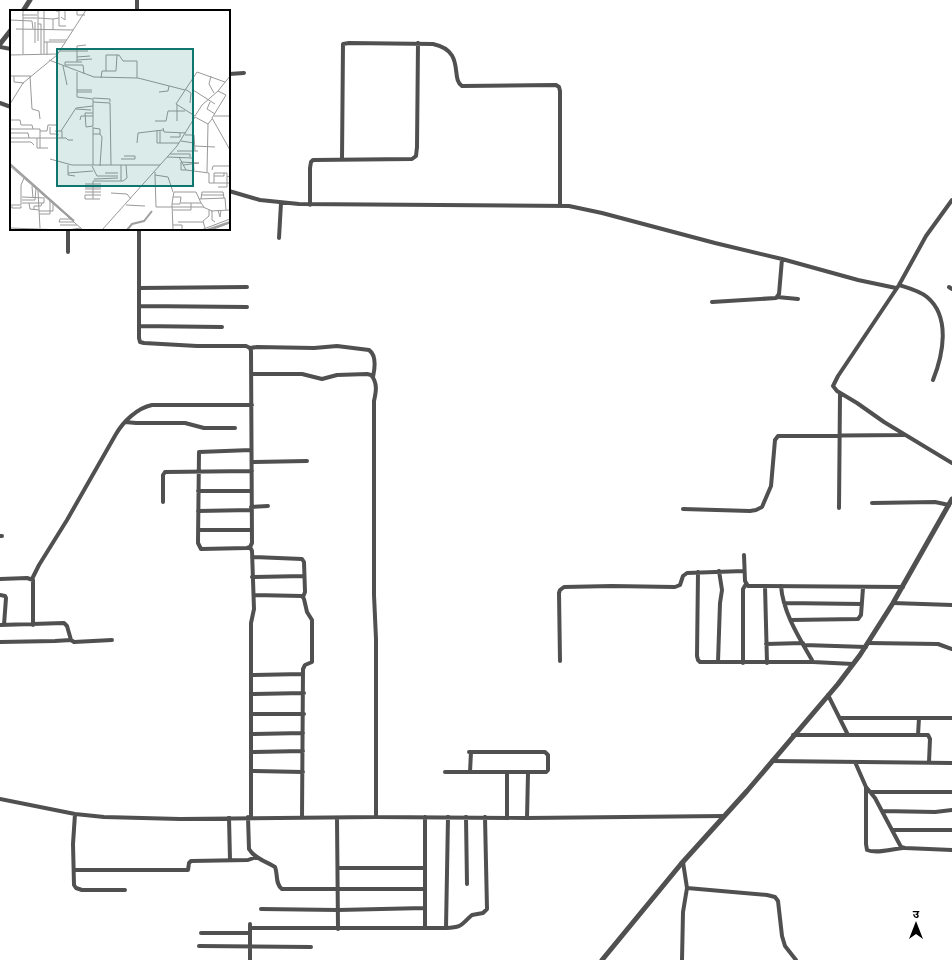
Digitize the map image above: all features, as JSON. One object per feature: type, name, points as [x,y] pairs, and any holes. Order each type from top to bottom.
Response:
[{"type":"street","points":[[24,10],[30,0]]},
{"type":"street","points":[[10,31],[1,43],[10,48]]},
{"type":"street","points":[[310,204],[310,168],[311,162],[317,159],[412,159],[416,156],[418,43]]},
{"type":"street","points":[[342,159],[343,44],[436,44],[448,52],[455,60],[457,82],[462,86],[559,87],[561,152],[560,205]]},
{"type":"street","points":[[230,74],[244,73]]},
{"type":"street","points":[[0,103],[10,107]]},
{"type":"street","points":[[230,191],[260,200],[281,203],[560,205],[602,213],[858,280],[913,289],[927,297],[937,309],[941,317],[941,352],[938,367],[933,380]]},
{"type":"street","points":[[952,200],[926,236],[898,286],[838,376],[833,386],[840,393],[857,402],[884,422],[952,463]]},
{"type":"street","points":[[279,238],[281,203]]},
{"type":"street","points":[[68,230],[68,252]]},
{"type":"street","points":[[139,230],[139,340],[144,343],[197,346],[244,346],[250,348],[314,348],[334,346],[368,350],[372,352],[373,377],[376,390],[374,401],[376,817]]},
{"type":"street","points":[[777,298],[780,294],[782,259]]},
{"type":"street","points":[[139,288],[247,287]]},
{"type":"street","points":[[712,302],[777,298],[798,299]]},
{"type":"street","points":[[139,306],[247,307]]},
{"type":"street","points":[[139,326],[222,327]]},
{"type":"street","points":[[250,348],[252,362],[252,543],[250,547],[252,557],[254,609],[252,623],[252,734],[249,849],[252,855],[275,867],[278,885],[282,889],[425,889]]},
{"type":"street","points":[[252,374],[302,374],[322,379],[341,374],[367,374],[373,377]]},
{"type":"street","points":[[839,508],[840,393]]},
{"type":"street","points":[[33,624],[34,585],[32,579],[39,565],[70,516],[116,434],[125,422],[139,411],[152,405],[252,405]]},
{"type":"street","points":[[125,422],[185,423],[204,428],[235,428]]},
{"type":"street","points":[[683,510],[725,511],[760,509],[772,484],[776,437],[905,435]]},
{"type":"street","points":[[250,547],[201,549],[198,543],[198,471],[199,454],[201,451],[252,450]]},
{"type":"street","points":[[252,462],[307,461]]},
{"type":"street","points":[[163,502],[164,473],[198,471],[252,471]]},
{"type":"street","points":[[198,491],[251,491]]},
{"type":"street","points":[[602,960],[683,862],[772,761],[853,664],[867,645],[903,587],[952,499]]},
{"type":"street","points":[[872,503],[935,502],[949,505]]},
{"type":"street","points":[[198,511],[268,506]]},
{"type":"street","points":[[198,530],[252,530]]},
{"type":"street","points":[[743,663],[744,589],[746,584],[744,555]]},
{"type":"street","points":[[252,557],[301,559],[304,562],[305,592],[303,597],[306,610],[312,620],[313,660],[312,663],[304,666],[303,674],[304,714],[302,818]]},
{"type":"street","points":[[718,662],[720,603],[722,590],[719,571]]},
{"type":"street","points":[[560,661],[560,593],[564,587],[677,587],[680,585],[684,575],[698,572],[744,571]]},
{"type":"street","points":[[698,572],[697,658],[700,662],[813,662],[853,664]]},
{"type":"street","points":[[252,577],[304,576]]},
{"type":"street","points":[[0,579],[32,579]]},
{"type":"street","points":[[746,584],[752,587],[903,587]]},
{"type":"street","points":[[766,586],[767,663]]},
{"type":"street","points":[[781,586],[784,603],[791,620],[813,662]]},
{"type":"street","points":[[791,620],[856,620],[860,617],[863,588]]},
{"type":"street","points":[[0,595],[5,596],[6,598],[2,625],[64,623],[67,626],[70,640]]},
{"type":"street","points":[[254,595],[303,597]]},
{"type":"street","points":[[784,603],[862,604]]},
{"type":"street","points":[[893,603],[952,605]]},
{"type":"street","points":[[0,642],[70,640],[77,642],[112,640]]},
{"type":"street","points":[[766,644],[938,644],[952,649]]},
{"type":"street","points":[[252,674],[303,674]]},
{"type":"street","points":[[252,694],[304,693]]},
{"type":"street","points":[[828,695],[848,735]]},
{"type":"street","points":[[252,714],[304,714]]},
{"type":"street","points":[[840,718],[952,718]]},
{"type":"street","points":[[918,718],[918,735]]},
{"type":"street","points":[[252,734],[303,733]]},
{"type":"street","points":[[792,736],[928,735],[930,737],[929,762]]},
{"type":"street","points":[[251,752],[303,751]]},
{"type":"street","points":[[445,772],[528,773],[547,772],[548,755],[547,753],[470,752],[470,772]]},
{"type":"street","points":[[772,761],[952,763]]},
{"type":"street","points":[[855,762],[866,787],[875,798],[900,846],[903,848]]},
{"type":"street","points":[[251,771],[303,772]]},
{"type":"street","points":[[506,772],[507,818]]},
{"type":"street","points":[[527,818],[528,773]]},
{"type":"street","points":[[866,787],[867,850],[879,851],[903,848],[952,850]]},
{"type":"street","points":[[870,792],[952,792]]},
{"type":"street","points":[[0,799],[75,814],[104,817],[527,818],[724,816]]},
{"type":"street","points":[[882,811],[935,812],[952,810]]},
{"type":"street","points":[[75,814],[73,844],[74,885],[77,889],[126,890]]},
{"type":"street","points":[[425,817],[425,928]]},
{"type":"street","points":[[446,928],[448,817]]},
{"type":"street","points":[[466,817],[467,884]]},
{"type":"street","points":[[201,933],[250,928],[446,928],[461,926],[472,915],[483,913],[487,909],[485,817]]},
{"type":"street","points":[[229,818],[230,860]]},
{"type":"street","points":[[337,818],[338,929]]},
{"type":"street","points":[[892,830],[952,830]]},
{"type":"street","points":[[74,870],[188,870],[189,863],[191,861],[248,860],[256,857]]},
{"type":"street","points":[[682,960],[683,912],[687,888],[683,862]]},
{"type":"street","points":[[338,868],[425,868]]},
{"type":"street","points":[[687,888],[768,895],[775,897],[778,901],[784,946],[796,960]]},
{"type":"street","points":[[260,909],[338,910],[425,908]]},
{"type":"street","points":[[250,928],[250,960]]},
{"type":"street","points":[[199,946],[311,947]]}]
